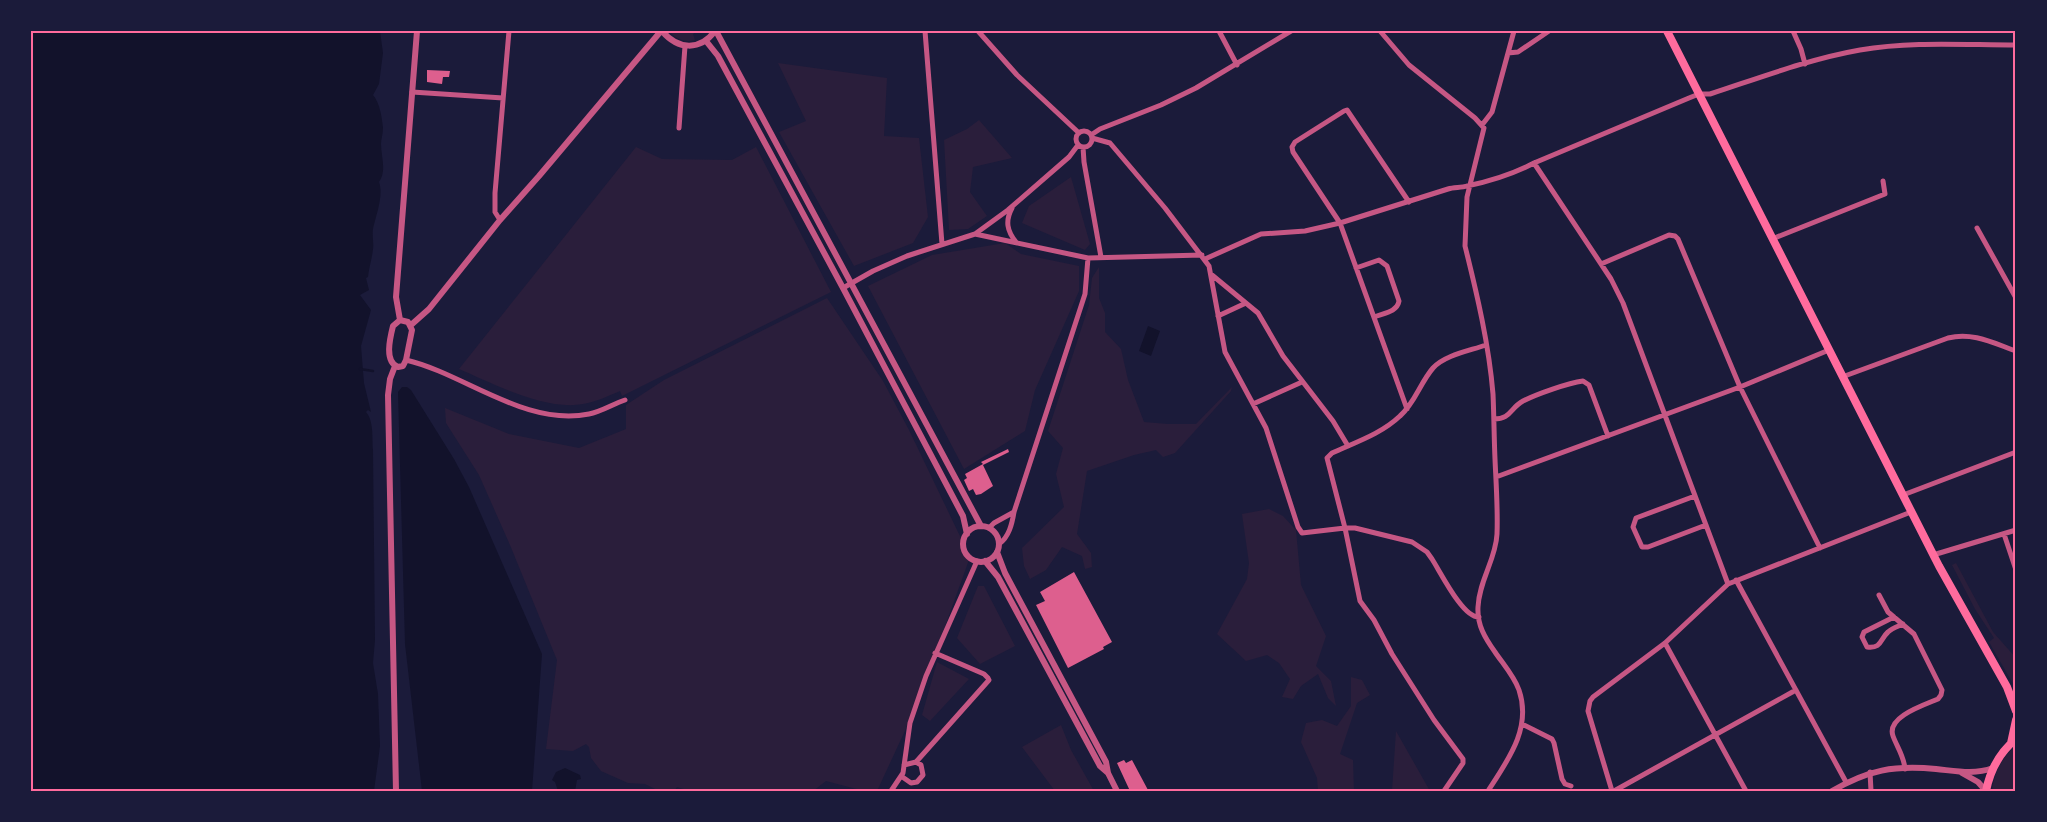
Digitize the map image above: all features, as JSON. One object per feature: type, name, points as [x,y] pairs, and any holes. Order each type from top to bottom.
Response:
[{"type":"main road","points":[[1667,31],[1911,512],[1974,630],[2016,697]]},
{"type":"main road","points":[[2008,687],[2016,711]]},
{"type":"main road","points":[[1986,791],[1993,768],[2013,741],[2016,720]]},
{"type":"street","points":[[400,320],[396,298],[417,31]]},
{"type":"street","points":[[500,220],[495,212],[495,193],[509,31]]},
{"type":"street","points":[[411,325],[429,309],[500,220],[662,31],[668,38],[685,46],[693,46],[706,41],[716,31],[981,526]]},
{"type":"street","points":[[925,31],[942,244]]},
{"type":"street","points":[[978,31],[1016,75],[1079,133]]},
{"type":"street","points":[[1219,31],[1237,65]]},
{"type":"street","points":[[843,288],[907,256],[975,234],[1014,205],[1081,146],[1090,145],[1092,136],[1100,129],[1161,105],[1237,65],[1291,31]]},
{"type":"street","points":[[1380,31],[1409,65],[1482,124],[1485,132],[1466,206],[1465,246],[1486,345],[1493,394],[1494,419],[1497,536],[1495,550],[1480,593],[1478,606],[1482,630],[1518,689],[1523,713],[1522,724],[1515,746],[1488,791]]},
{"type":"street","points":[[1482,124],[1492,112],[1514,31]]},
{"type":"street","points":[[1508,52],[1518,52],[1549,31]]},
{"type":"street","points":[[1793,31],[1805,64]]},
{"type":"street","points":[[706,41],[718,56],[963,516],[966,551],[970,557],[977,561],[985,561],[997,552],[999,544],[996,533],[989,528],[981,526],[970,530],[966,534]]},
{"type":"street","points":[[975,234],[1088,258],[1203,257],[1261,234],[1305,231],[1340,224],[1448,188],[1470,186],[1519,172],[1534,163],[1699,94],[1710,94],[1805,64],[1858,50],[1892,46],[2016,45]]},
{"type":"street","points":[[679,128],[685,46]]},
{"type":"street","points":[[412,92],[503,98]]},
{"type":"street","points":[[1407,409],[1340,224],[1293,152],[1292,147],[1295,142],[1344,111],[1350,112],[1409,202]]},
{"type":"street","points":[[1102,257],[1081,146],[1076,138],[1079,133],[1086,131],[1092,136],[1110,143],[1165,208],[1203,257],[1212,275],[1225,352],[1266,428],[1298,527],[1302,533],[1345,528],[1401,538],[1420,547],[1432,559],[1464,610],[1472,617],[1479,617]]},
{"type":"street","points":[[1534,163],[1601,264],[1623,303],[1728,584]]},
{"type":"street","points":[[1772,238],[1885,194],[1883,182]]},
{"type":"street","points":[[1014,205],[1008,216],[1008,227],[1011,236],[1016,242]]},
{"type":"street","points":[[1977,228],[2016,298]]},
{"type":"street","points":[[1601,264],[1669,235],[1675,236],[1680,242],[1740,387],[1820,548]]},
{"type":"street","points":[[999,544],[1005,540],[1013,521],[1014,512],[1085,294],[1088,258]]},
{"type":"street","points":[[1356,268],[1379,260],[1387,266],[1400,300],[1396,309],[1374,317]]},
{"type":"street","points":[[1212,275],[1246,302],[1261,317],[1274,341],[1302,382],[1334,421],[1348,446]]},
{"type":"street","points":[[1218,316],[1246,302]]},
{"type":"street","points":[[400,320],[411,325]]},
{"type":"street","points":[[400,320],[394,324],[392,330],[390,359],[396,366],[402,366],[406,360],[412,330],[411,325]]},
{"type":"street","points":[[1842,377],[1960,335],[1972,336],[2016,351]]},
{"type":"street","points":[[1444,791],[1463,763],[1463,759],[1434,720],[1392,654],[1374,620],[1360,601],[1345,528],[1327,458],[1332,452],[1381,430],[1407,409],[1429,374],[1439,362],[1486,345]]},
{"type":"street","points":[[1496,478],[1740,387],[1828,350]]},
{"type":"street","points":[[406,360],[511,403],[538,412],[560,415],[591,414],[625,400]]},
{"type":"street","points":[[396,366],[390,379],[388,395],[396,791]]},
{"type":"street","points":[[1494,419],[1502,419],[1507,416],[1522,402],[1584,381],[1589,385],[1608,436]]},
{"type":"street","points":[[1253,404],[1302,382]]},
{"type":"street","points":[[1903,495],[2016,452]]},
{"type":"street","points":[[1695,496],[1636,518],[1633,527],[1639,545],[1648,547],[1706,524]]},
{"type":"street","points":[[989,528],[994,522],[1014,512]]},
{"type":"street","points":[[1796,690],[1613,791],[1588,711],[1590,701],[1665,643],[1728,584],[1911,512]]},
{"type":"street","points":[[1934,555],[2016,530]]},
{"type":"street","points":[[2004,534],[2016,570]]},
{"type":"street","points":[[997,552],[1006,573],[1106,762],[1108,773],[1117,791]]},
{"type":"street","points":[[891,791],[901,776],[910,723],[935,653],[977,561]]},
{"type":"street","points":[[985,561],[998,577],[1100,766],[1108,773]]},
{"type":"street","points":[[1736,580],[1846,782]]},
{"type":"street","points":[[1879,595],[1888,612],[1914,634],[1942,690],[1938,699],[1899,718],[1892,727],[1892,734],[1904,758],[1905,769]]},
{"type":"street","points":[[1894,617],[1864,632],[1862,637],[1867,647],[1873,648],[1882,642],[1888,632],[1903,624]]},
{"type":"street","points":[[1665,643],[1746,791]]},
{"type":"street","points":[[904,764],[916,762],[923,751],[988,680],[984,674],[935,653]]},
{"type":"street","points":[[1522,724],[1552,739],[1562,779],[1565,784],[1570,786]]},
{"type":"street","points":[[901,776],[911,783],[921,779],[923,770],[916,762]]},
{"type":"street","points":[[1832,791],[1846,782],[1870,772],[1937,769],[1962,773],[1984,772],[1993,768]]},
{"type":"street","points":[[1870,772],[1871,791]]},
{"type":"street","points":[[1962,773],[1978,782],[1986,791]]},
{"type":"shaded area","points":[[31,31],[380,31],[383,53],[379,84],[373,95],[379,106],[382,120],[383,173],[379,182],[381,193],[373,229],[373,253],[368,277],[366,278],[369,290],[360,295],[371,310],[361,346],[364,383],[371,412],[368,410],[366,412],[371,425],[373,450],[375,640],[373,663],[378,694],[380,746],[374,791],[31,791]]},
{"type":"shaded area","points":[[669,31],[697,31],[693,34],[695,40],[684,41]]},
{"type":"shaded area","points":[[778,63],[887,78],[884,136],[919,138],[928,217],[913,243],[854,266],[779,132],[806,121]]},
{"type":"shaded area","points":[[979,120],[1012,158],[973,167],[970,192],[987,216],[968,229],[949,230],[944,140],[967,129]]},
{"type":"shaded area","points":[[636,147],[662,159],[732,160],[756,147],[831,292],[622,396],[620,391],[583,404],[553,404],[520,395],[459,369]]},
{"type":"shaded area","points":[[1071,177],[1090,244],[1085,250],[1022,223],[1029,206]]},
{"type":"shaded area","points":[[1005,243],[1021,254],[1079,266],[1079,291],[1035,390],[1025,431],[964,469],[868,286],[932,255]]},
{"type":"shaded area","points":[[1099,267],[1099,298],[1105,313],[1105,332],[1121,349],[1128,380],[1144,422],[1196,424],[1232,387],[1231,391],[1175,453],[1163,457],[1156,450],[1134,455],[1087,471],[1077,534],[1091,553],[1092,567],[1085,569],[1082,556],[1062,547],[1046,570],[1030,579],[1024,566],[1022,548],[1064,507],[1056,474],[1063,448],[1048,431],[1089,305],[1092,278]]},
{"type":"shaded area","points":[[827,298],[883,381],[909,430],[970,557],[916,707],[877,791],[864,791],[826,781],[813,791],[690,791],[677,787],[674,791],[659,791],[645,784],[628,783],[601,771],[591,758],[589,747],[586,744],[573,751],[546,749],[557,660],[479,475],[446,423],[445,408],[509,434],[579,448],[626,429],[626,405],[664,380]]},
{"type":"shaded area","points":[[1148,326],[1160,331],[1151,356],[1139,351]]},
{"type":"shaded area","points":[[402,387],[407,387],[411,390],[469,487],[542,654],[532,791],[422,791],[405,644],[398,392]]},
{"type":"shaded area","points":[[1269,509],[1283,516],[1296,530],[1301,585],[1326,636],[1316,666],[1331,681],[1336,706],[1328,698],[1318,674],[1301,686],[1293,699],[1282,697],[1290,679],[1279,663],[1267,655],[1246,661],[1217,634],[1247,579],[1249,563],[1242,514]]},
{"type":"shaded area","points":[[1956,563],[1993,632],[2016,658],[2016,689],[1989,642],[1994,638],[1975,609],[1952,565]]},
{"type":"shaded area","points":[[978,586],[984,586],[1015,646],[980,664],[957,638]]},
{"type":"shaded area","points":[[937,662],[969,679],[930,721],[922,715]]},
{"type":"shaded area","points":[[1351,677],[1362,680],[1370,695],[1357,703],[1340,754],[1353,760],[1354,791],[1318,791],[1317,778],[1301,742],[1306,723],[1322,720],[1337,726],[1351,706]]},
{"type":"shaded area","points":[[1061,725],[1071,750],[1094,791],[1055,791],[1022,747]]},
{"type":"shaded area","points":[[1396,731],[1430,791],[1392,791]]},
{"type":"shaded area","points":[[2016,745],[2016,791],[1992,791],[2000,766]]},
{"type":"shaded area","points":[[565,768],[580,775],[581,779],[577,780],[575,791],[558,791],[555,782],[552,780],[556,772]]},
{"type":"building","points":[[427,70],[450,71],[449,77],[443,77],[442,84],[427,82]]},
{"type":"building","points":[[1008,449],[1009,452],[983,465],[993,486],[981,494],[976,495],[973,489],[969,491],[964,480],[967,478],[965,474],[983,464],[981,462]]},
{"type":"building","points":[[1074,572],[1112,642],[1103,647],[1104,649],[1068,668],[1036,605],[1045,601],[1040,592]]},
{"type":"building","points":[[1124,760],[1126,763],[1132,760],[1148,790],[1130,791],[1117,763]]},
{"type":"waterway","points":[[360,369],[373,371]]}]
